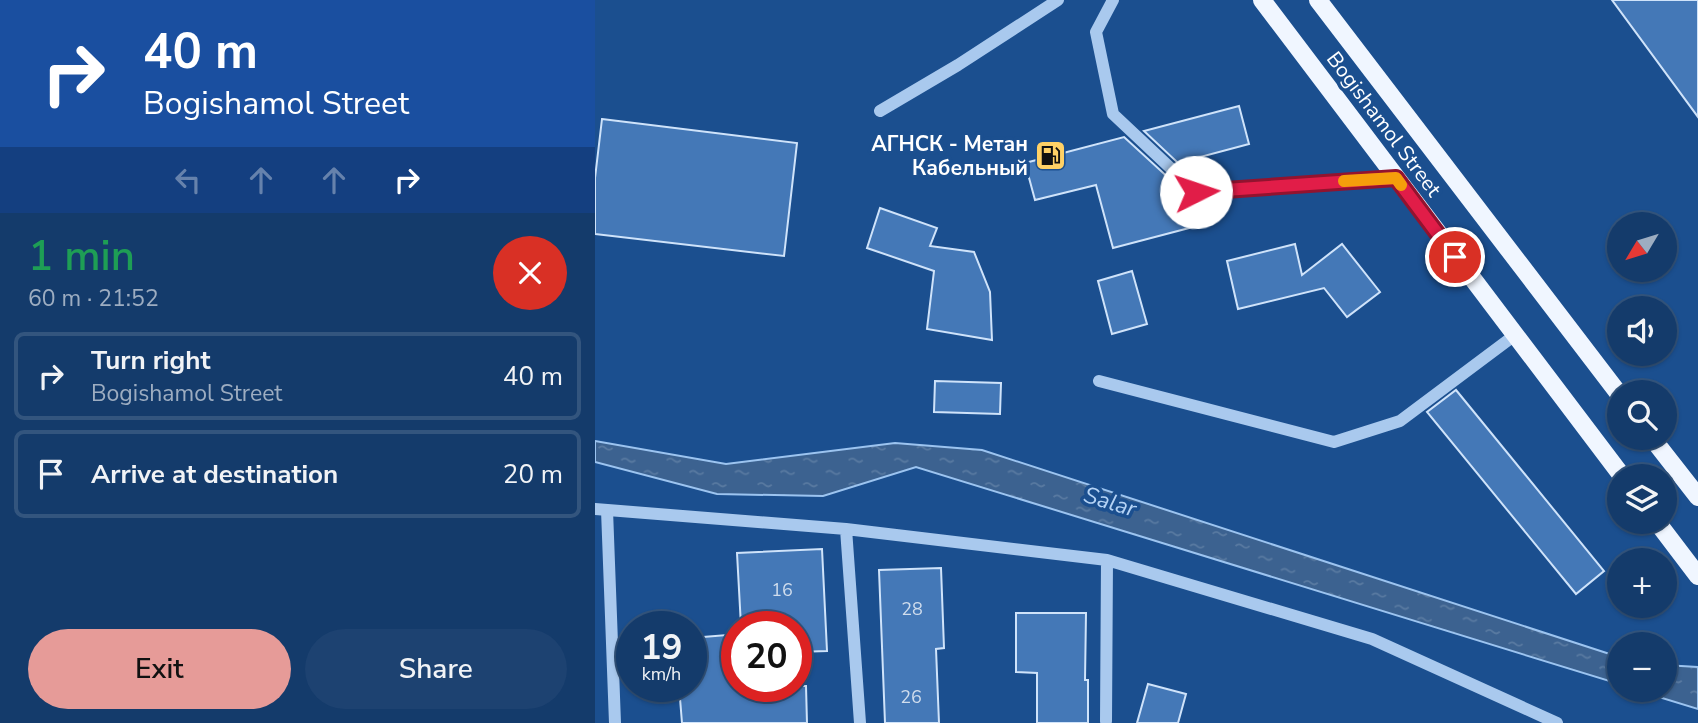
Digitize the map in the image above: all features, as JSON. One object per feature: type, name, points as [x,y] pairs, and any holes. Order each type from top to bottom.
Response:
[{"type":"main road","name":"Bogishamol Street","points":[[1262,0],[1613,464]]},
{"type":"main road","name":"Bogishamol Street","points":[[1318,0],[1608,380]]},
{"type":"main road","points":[[1661,450],[1698,497]]},
{"type":"main road","points":[[1666,534],[1698,576]]},
{"type":"street","points":[[880,111],[958,65],[1058,0]]},
{"type":"street","points":[[1113,0],[1096,32],[1113,114],[1196,192],[1396,178]]},
{"type":"street","points":[[1099,381],[1334,442],[1400,421],[1515,335]]},
{"type":"street","points":[[615,723],[601,509],[846,529],[1107,560],[1372,639],[1557,723]]},
{"type":"street","points":[[846,529],[860,723]]},
{"type":"street","points":[[1106,721],[1107,560]]},
{"type":"water","name":"Salar","points":[[595,441],[726,464],[895,443],[982,450],[1607,653],[1607,680],[916,467],[823,496],[717,494],[595,462]]},
{"type":"water","points":[[1677,666],[1698,667],[1698,709],[1675,702]]},
{"type":"building","points":[[1612,0],[1698,0],[1698,117]]},
{"type":"building","points":[[1239,106],[1249,144],[1178,163],[1144,131]]},
{"type":"building","points":[[602,119],[797,143],[784,256],[595,234],[595,178]]},
{"type":"building","points":[[1124,137],[1184,192],[1193,227],[1113,248],[1096,185],[1035,200],[1025,163]]},
{"type":"building","points":[[880,208],[937,228],[930,246],[974,252],[990,292],[992,340],[927,329],[934,271],[867,248]]},
{"type":"building","points":[[1295,244],[1302,275],[1342,244],[1380,292],[1347,317],[1324,288],[1238,309],[1227,261]]},
{"type":"building","points":[[1132,271],[1147,324],[1112,334],[1098,281]]},
{"type":"building","points":[[935,381],[1001,383],[1000,414],[934,412]]},
{"type":"building","points":[[1456,390],[1604,571],[1576,594],[1427,412]]},
{"type":"building","points":[[822,549],[827,651],[812,651],[812,611],[740,611],[737,553]]},
{"type":"building","points":[[941,568],[944,648],[936,649],[939,723],[885,723],[879,570]]},
{"type":"building","points":[[1016,613],[1086,613],[1085,680],[1088,680],[1088,723],[1037,723],[1037,673],[1016,672]]},
{"type":"building","points":[[721,636],[721,702],[806,702],[807,723],[682,723],[680,702],[707,702],[707,637]]},
{"type":"building","points":[[1148,684],[1186,694],[1178,723],[1137,723]]},
{"type":"slow traffic","points":[[1344,181],[1396,178],[1401,185]]},
{"type":"place","name":"АГНСК - Метан Кабельный","points":[[1051,156]]},
{"type":"route","points":[[1196,192],[1396,178],[1455,257]]}]
